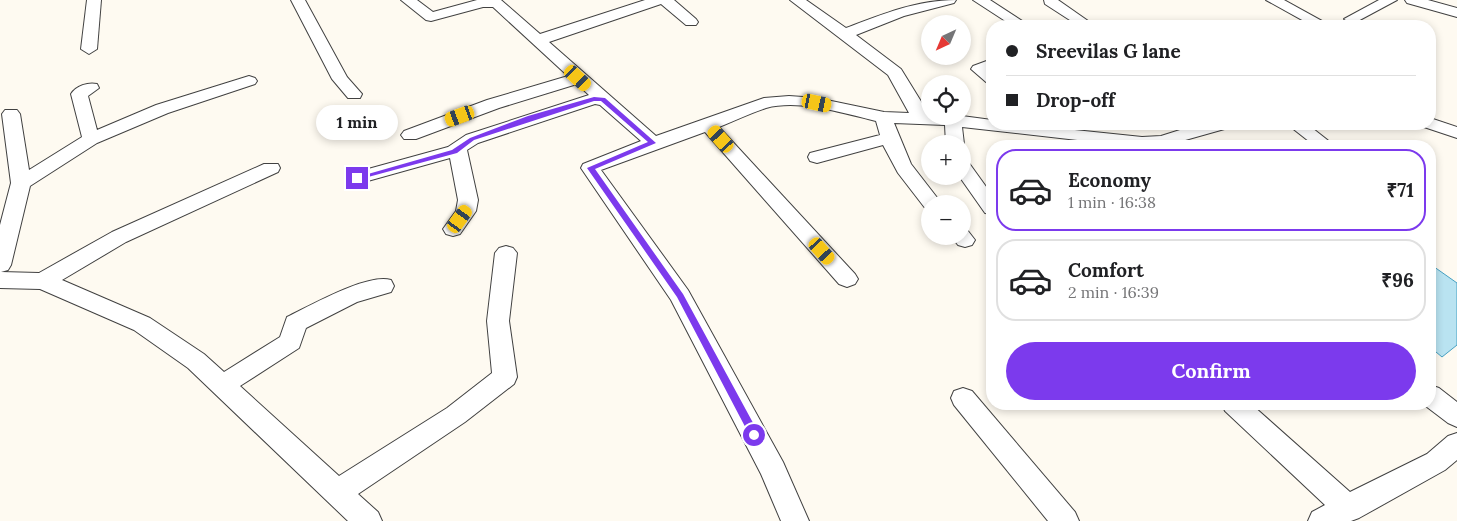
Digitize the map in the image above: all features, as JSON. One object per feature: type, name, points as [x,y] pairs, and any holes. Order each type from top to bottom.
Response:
[{"type":"street","points":[[89,49],[94,0]]},
{"type":"street","points":[[298,0],[340,79],[354,94]]},
{"type":"street","points":[[408,0],[431,17],[482,3],[494,2],[653,143]]},
{"type":"street","points":[[538,40],[659,0]]},
{"type":"street","points":[[665,0],[692,22]]},
{"type":"street","points":[[795,521],[773,470],[680,296],[590,168],[764,103],[789,101],[817,103],[884,117],[920,117],[895,72],[880,58],[797,0]]},
{"type":"street","points":[[844,34],[899,13],[949,0]]},
{"type":"street","points":[[980,0],[1014,20]]},
{"type":"street","points":[[1051,0],[1054,5],[1079,20]]},
{"type":"street","points":[[1273,0],[1312,20]]},
{"type":"street","points":[[1351,19],[1390,0]]},
{"type":"street","points":[[1412,0],[1457,13]]},
{"type":"street","points":[[986,66],[978,69],[986,75]]},
{"type":"street","points":[[410,135],[493,104],[578,78]]},
{"type":"street","points":[[21,182],[91,139],[162,109],[249,81]]},
{"type":"street","points":[[91,139],[80,94],[92,88]]},
{"type":"street","points":[[357,178],[458,149],[472,139],[530,118],[594,99],[603,100]]},
{"type":"street","points":[[0,265],[21,182],[10,114]]},
{"type":"street","points":[[884,117],[889,138],[898,160],[908,177],[924,195]]},
{"type":"street","points":[[971,123],[986,126]]},
{"type":"street","points":[[1436,124],[1457,133]]},
{"type":"street","points":[[708,125],[847,279]]},
{"type":"street","points":[[1009,130],[1093,140]]},
{"type":"street","points":[[1166,140],[1193,130]]},
{"type":"street","points":[[1304,130],[1318,140]]},
{"type":"street","points":[[817,157],[889,138]]},
{"type":"street","points":[[453,229],[467,210],[468,183],[460,166],[458,149]]},
{"type":"street","points":[[43,281],[119,237],[179,208],[271,168]]},
{"type":"street","points":[[971,179],[986,200]]},
{"type":"street","points":[[336,493],[456,415],[505,377],[498,321],[506,254]]},
{"type":"street","points":[[0,280],[26,279],[43,281],[142,324],[196,361],[368,521]]},
{"type":"street","points":[[222,385],[291,342],[295,323],[349,296],[383,286]]},
{"type":"street","points":[[963,398],[1065,521]]},
{"type":"street","points":[[1436,399],[1457,416]]},
{"type":"street","points":[[1241,410],[1349,509]]},
{"type":"street","points":[[1322,521],[1349,509],[1436,462],[1457,444]]},
{"type":"water","points":[[1436,268],[1457,283],[1457,345],[1442,357],[1436,352]]},
{"type":"route","points":[[357,178],[454,151],[472,139],[530,118],[594,99],[603,100],[653,143],[590,168],[680,296],[754,435]]}]
